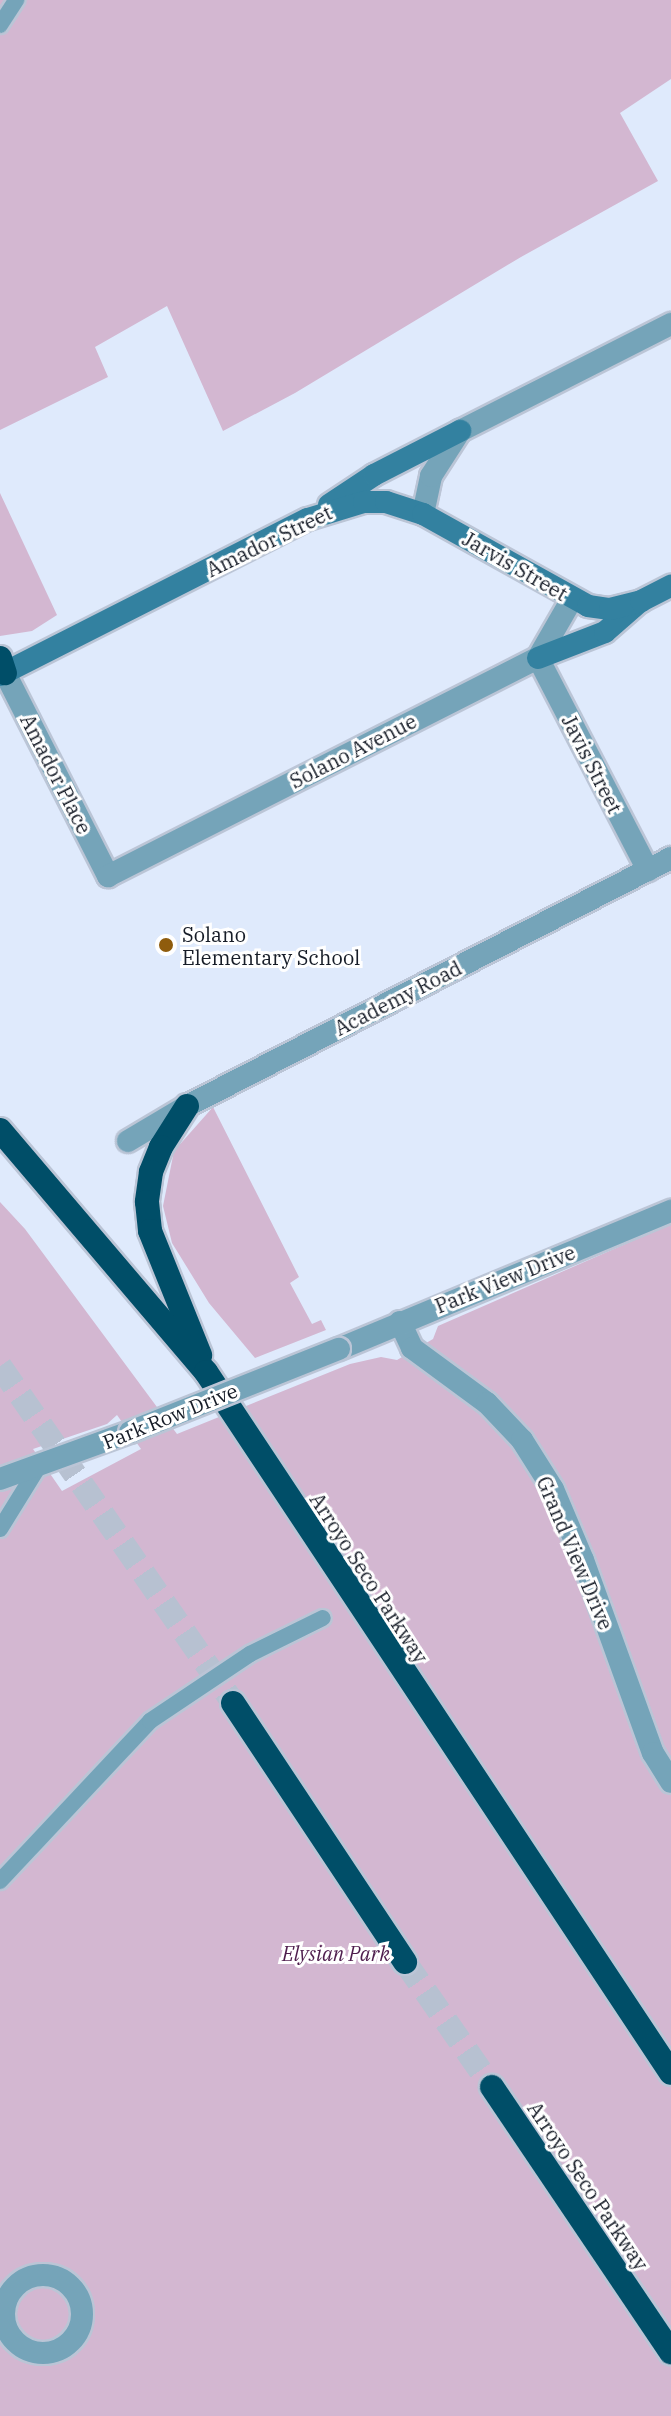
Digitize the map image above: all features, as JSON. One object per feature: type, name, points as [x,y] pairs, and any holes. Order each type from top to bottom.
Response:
[{"type":"highway","points":[[187,1106],[161,1147],[151,1172],[147,1202],[150,1231],[206,1372]]},
{"type":"highway","name":"Arroyo Seco Parkway","points":[[0,1130],[206,1372],[669,2070]]},
{"type":"highway","points":[[233,1703],[405,1962]]},
{"type":"highway","name":"Arroyo Seco Parkway","points":[[492,2087],[671,2352]]},
{"type":"main road","points":[[308,519],[374,475],[460,431]]},
{"type":"main road","name":"Amador Street","points":[[2,669],[308,519],[364,502],[386,502],[423,514]]},
{"type":"main road","name":"Jarvis Street","points":[[423,514],[588,606],[610,609],[641,601]]},
{"type":"main road","points":[[538,658],[605,632],[641,601],[671,586]]},
{"type":"street","points":[[423,514],[431,476],[460,431],[671,324]]},
{"type":"street","points":[[538,658],[572,599]]},
{"type":"street","name":"Javis Street","points":[[538,658],[648,870]]},
{"type":"street","name":"Solano Avenue","points":[[108,876],[538,658]]},
{"type":"street","name":"Amador Place","points":[[2,669],[108,876]]},
{"type":"street","name":"Academy Road","points":[[128,1141],[187,1106],[671,858]]},
{"type":"street","name":"Park View Drive","points":[[339,1349],[671,1211]]},
{"type":"street","name":"Grand View Drive","points":[[400,1322],[412,1348],[487,1403],[522,1440],[553,1489],[583,1560],[653,1753],[671,1783]]},
{"type":"street","name":"Park Row Drive","points":[[0,1479],[37,1469],[339,1349]]},
{"type":"lane","points":[[0,25],[16,0]]},
{"type":"lane","points":[[0,1529],[37,1469]]},
{"type":"lane","points":[[0,1881],[150,1721],[250,1654],[323,1618]]},
{"type":"green space","points":[[0,0],[671,0],[671,79],[620,113],[658,181],[521,257],[295,393],[223,431],[167,306],[95,347],[108,377],[0,430]]},
{"type":"green space","points":[[0,493],[57,615],[32,631],[0,636]]},
{"type":"green space","points":[[213,1107],[299,1277],[290,1283],[312,1324],[321,1320],[326,1330],[255,1358],[209,1303],[172,1243],[163,1206],[174,1151]]},
{"type":"green space","name":"Elysian Park","points":[[0,1202],[25,1229],[177,1434],[350,1364],[381,1357],[397,1360],[433,1339],[438,1326],[671,1224],[671,2416],[0,2416]],"holes":[[[117,1415],[141,1449],[62,1491],[33,1449],[107,1424]]]},
{"type":"tunnel","points":[[0,1366],[233,1703]]},
{"type":"tunnel","points":[[405,1962],[492,2087]]},
{"type":"place","name":"Solano Elementary School","points":[[166,945]]}]
